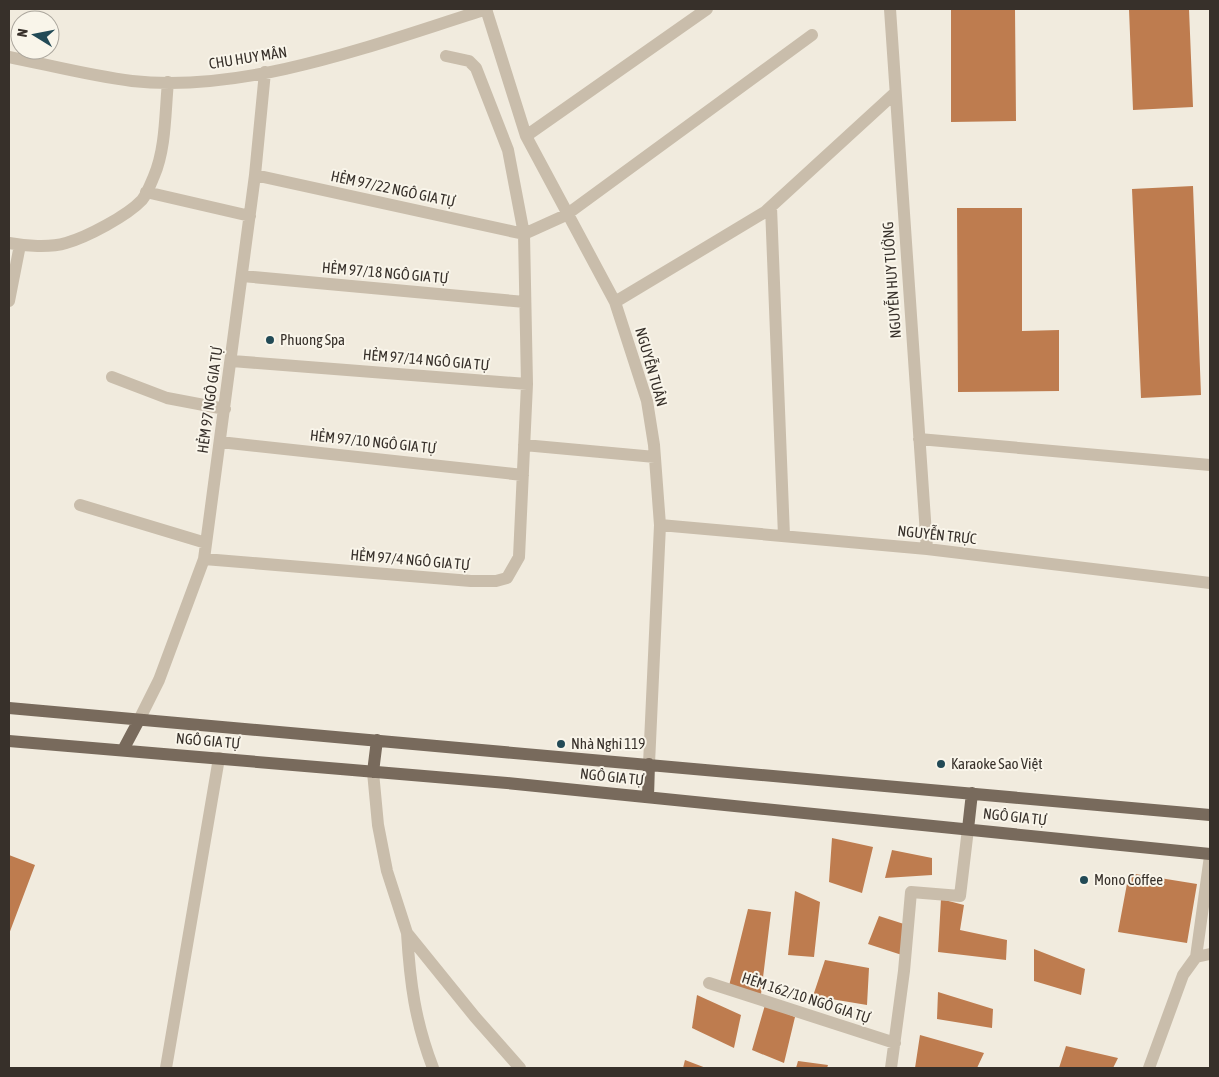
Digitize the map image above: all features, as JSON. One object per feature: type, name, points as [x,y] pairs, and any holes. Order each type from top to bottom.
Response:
[{"type":"main road","name":"NGÔ GIA TỰ","points":[[9,708],[972,793],[1210,816]]},
{"type":"main road","points":[[124,750],[139,720]]},
{"type":"main road","points":[[373,772],[377,740]]},
{"type":"main road","name":"NGÔ GIA TỰ","points":[[9,742],[219,758],[648,797],[968,828],[1210,855]]},
{"type":"main road","points":[[648,797],[649,764]]},
{"type":"main road","points":[[968,828],[972,793]]},
{"type":"street","name":"NGUYỄN TUÂN","points":[[486,9],[526,136],[566,215],[614,302],[647,401],[655,458],[660,526],[649,764]]},
{"type":"street","name":"CHU HUY MÂN","points":[[9,57],[132,81],[211,81],[289,69],[486,9]]},
{"type":"street","points":[[526,136],[708,9]]},
{"type":"street","name":"NGUYỄN HUY TƯỞNG","points":[[890,9],[927,549]]},
{"type":"street","points":[[524,234],[566,215],[812,34]]},
{"type":"street","name":"HẺM 97/4 NGÔ GIA TỰ","points":[[204,559],[471,581],[496,581],[507,578],[519,557],[527,384],[524,234],[508,150],[476,68],[468,61],[446,56]]},
{"type":"street","name":"HẺM 97 NGÔ GIA TỰ","points":[[139,720],[159,680],[204,559],[232,361],[255,175],[265,72]]},
{"type":"street","points":[[9,302],[15,244],[64,244],[86,235],[120,216],[142,200],[155,174],[162,147],[168,82]]},
{"type":"street","points":[[614,302],[771,207],[895,93]]},
{"type":"street","name":"HẺM 97/22 NGÔ GIA TỰ","points":[[255,175],[524,234]]},
{"type":"street","points":[[146,192],[250,216]]},
{"type":"street","points":[[771,207],[784,536]]},
{"type":"street","name":"HẺM 97/18 NGÔ GIA TỰ","points":[[242,276],[525,302]]},
{"type":"street","name":"HẺM 97/14 NGÔ GIA TỰ","points":[[232,361],[527,384]]},
{"type":"street","points":[[112,378],[167,398],[225,409]]},
{"type":"street","points":[[919,440],[1210,465]]},
{"type":"street","name":"HẺM 97/10 NGÔ GIA TỰ","points":[[220,442],[523,474]]},
{"type":"street","points":[[524,445],[655,458]]},
{"type":"street","points":[[80,505],[206,543]]},
{"type":"street","name":"NGUYỄN TRỰC","points":[[660,526],[927,549],[1210,583]]},
{"type":"street","points":[[166,1068],[219,758]]},
{"type":"street","points":[[373,772],[378,824],[385,862],[392,892],[407,933],[416,1019],[432,1068]]},
{"type":"street","points":[[891,1068],[904,971],[911,892],[960,896],[968,828]]},
{"type":"street","points":[[1149,1068],[1183,975],[1196,957],[1210,855]]},
{"type":"street","points":[[407,933],[475,1017],[520,1068]]},
{"type":"street","points":[[1196,957],[1210,954]]},
{"type":"street","name":"HẺM 162/10 NGÔ GIA TỰ","points":[[709,983],[894,1043]]},
{"type":"building","points":[[951,9],[1015,9],[1016,121],[951,122]]},
{"type":"building","points":[[1129,9],[1189,9],[1193,107],[1133,110]]},
{"type":"building","points":[[1193,186],[1201,395],[1141,398],[1132,189]]},
{"type":"building","points":[[957,208],[1022,208],[1022,331],[1059,330],[1059,391],[958,392]]},
{"type":"building","points":[[832,838],[873,847],[862,893],[829,882]]},
{"type":"building","points":[[892,850],[932,858],[932,875],[885,878]]},
{"type":"building","points":[[9,855],[35,865],[9,934]]},
{"type":"building","points":[[1129,873],[1197,884],[1187,943],[1118,932]]},
{"type":"building","points":[[795,891],[820,902],[814,957],[788,955]]},
{"type":"building","points":[[941,899],[964,905],[960,930],[1007,940],[1006,960],[938,952]]},
{"type":"building","points":[[748,909],[771,912],[761,994],[729,986]]},
{"type":"building","points":[[879,916],[907,925],[905,956],[868,944]]},
{"type":"building","points":[[1034,949],[1085,969],[1081,995],[1034,981]]},
{"type":"building","points":[[825,960],[869,968],[867,1005],[813,996]]},
{"type":"building","points":[[938,992],[993,1009],[992,1028],[937,1019]]},
{"type":"building","points":[[697,995],[741,1015],[734,1048],[692,1028]]},
{"type":"building","points":[[765,1005],[795,1017],[784,1063],[752,1050]]},
{"type":"building","points":[[920,1035],[984,1053],[977,1068],[915,1068]]},
{"type":"building","points":[[1066,1046],[1118,1058],[1113,1068],[1059,1068]]},
{"type":"building","points":[[685,1060],[706,1068],[683,1068]]},
{"type":"building","points":[[798,1061],[828,1065],[827,1068],[796,1068]]},
{"type":"place","name":"Phuong Spa","points":[[270,340]]},
{"type":"place","name":"Nhà Nghỉ 119","points":[[561,744]]},
{"type":"place","name":"Karaoke Sao Việt","points":[[941,764]]},
{"type":"place","name":"Mono Coffee","points":[[1084,880]]}]
